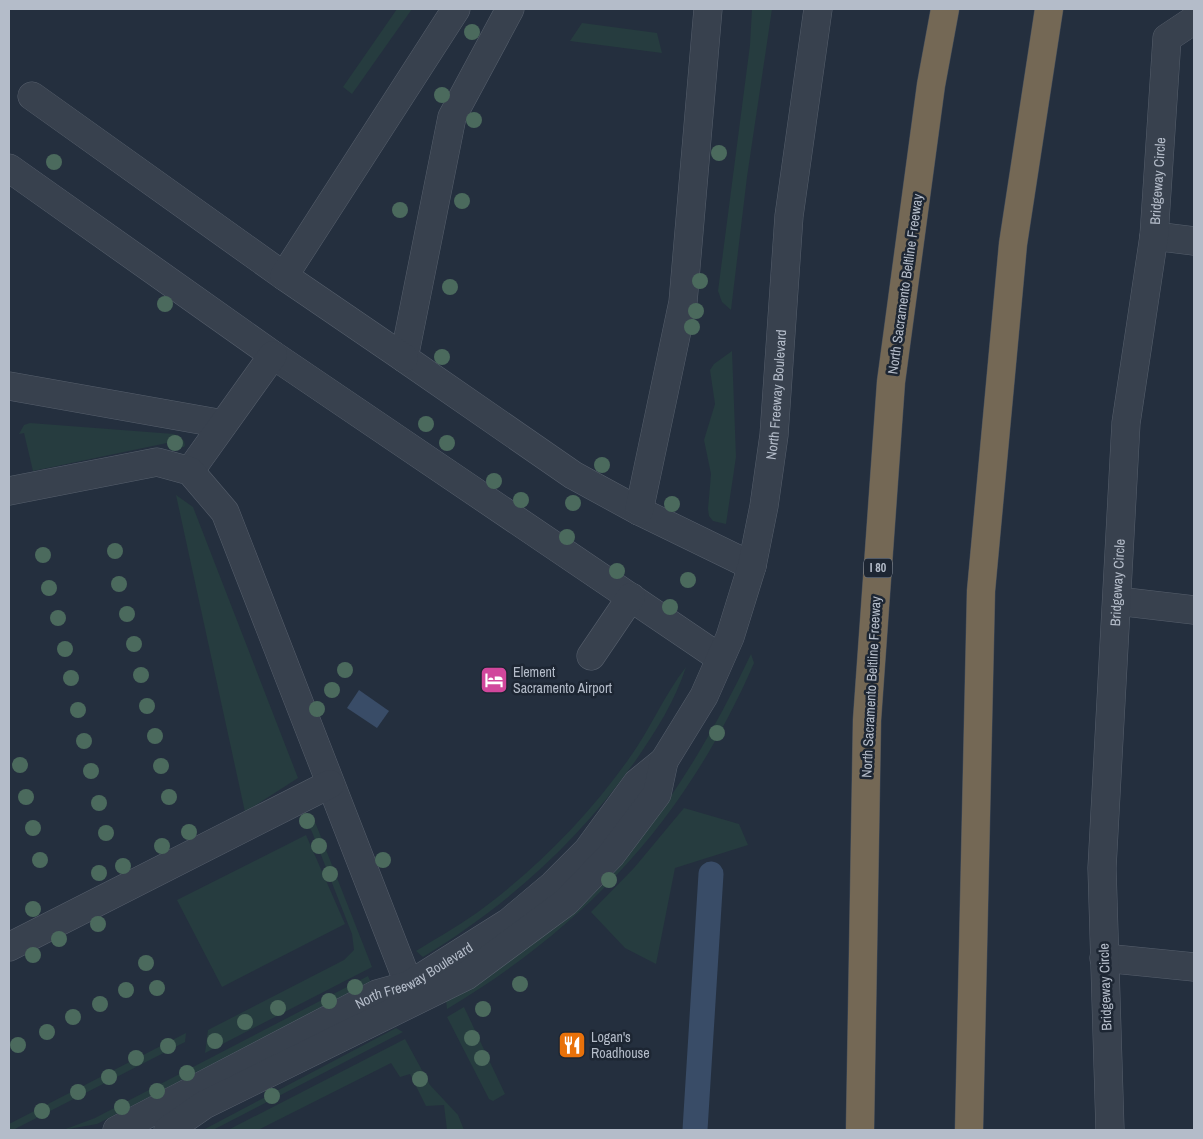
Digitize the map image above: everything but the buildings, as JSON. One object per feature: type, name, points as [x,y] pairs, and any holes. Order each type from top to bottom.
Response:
[{"type":"highway","name":"North Sacramento Beltline Freeway","points":[[860,1130],[867,720],[891,392],[931,86],[945,9]]},
{"type":"highway","points":[[969,1130],[981,591],[1012,244],[1049,9]]},
{"type":"street","points":[[284,276],[456,9]]},
{"type":"street","points":[[404,358],[452,117],[510,9]]},
{"type":"street","points":[[638,511],[683,302],[708,9]]},
{"type":"street","name":"North Freeway Boulevard","points":[[117,1130],[377,994],[409,985],[509,922],[553,885],[587,851],[637,783],[664,761],[704,696],[730,637],[752,566],[764,506],[774,435],[789,216],[818,9]]},
{"type":"street","name":"Bridgeway Circle","points":[[1110,1130],[1102,868],[1126,423],[1154,236],[1166,38],[1194,20]]},
{"type":"street","points":[[32,96],[284,276],[572,475],[638,511],[752,566]]},
{"type":"street","points":[[9,168],[273,355],[720,658]]},
{"type":"street","points":[[1154,236],[1194,241]]},
{"type":"street","points":[[190,471],[273,355]]},
{"type":"street","points":[[9,386],[223,424]]},
{"type":"street","points":[[9,491],[157,462],[190,471],[225,512],[409,985]]},
{"type":"street","points":[[590,656],[631,597]]},
{"type":"street","points":[[1116,602],[1194,610]]},
{"type":"street","name":"North Freeway Boulevard","points":[[168,1130],[204,1105],[466,976],[509,946],[566,902],[611,854],[658,794],[664,761]]},
{"type":"street","points":[[9,947],[330,784]]},
{"type":"street","points":[[1104,958],[1194,967]]},
{"type":"green space","points":[[397,9],[412,9],[352,94],[343,87]]},
{"type":"green space","points":[[752,9],[772,9],[747,177],[731,310],[722,302],[718,291],[750,45]]},
{"type":"green space","points":[[582,23],[657,33],[662,53],[570,41]]},
{"type":"green space","points":[[732,351],[736,457],[726,524],[713,521],[709,516],[711,474],[704,440],[715,404],[710,370],[714,364]]},
{"type":"green space","points":[[30,423],[174,434],[184,441],[185,445],[184,447],[169,448],[167,443],[33,471],[24,433],[19,434],[24,425]]},
{"type":"green space","points":[[176,495],[193,507],[298,778],[245,812]]},
{"type":"green space","points":[[751,654],[754,663],[727,719],[698,770],[665,817],[629,861],[589,902],[546,940],[498,976],[447,1009],[446,1000],[642,836],[688,771],[727,702]]},
{"type":"green space","points":[[686,667],[671,704],[636,760],[590,818],[565,845],[540,870],[484,916],[423,957],[416,951],[461,924],[486,906],[525,874],[563,838],[597,800],[628,760]]},
{"type":"green space","points":[[684,808],[739,824],[748,845],[675,868],[656,964],[625,948],[591,912],[634,868]]},
{"type":"green space","points":[[305,811],[308,817],[313,818],[317,827],[372,967],[205,1053],[208,1030],[344,960],[354,950],[352,934],[312,832],[303,815]]},
{"type":"green space","points":[[306,835],[345,924],[222,987],[177,900]]},
{"type":"green space","points":[[368,976],[371,983],[97,1124],[63,1130],[95,1118]]},
{"type":"green space","points":[[464,1007],[505,1094],[493,1101],[489,1099],[447,1017]]},
{"type":"green space","points":[[396,1028],[403,1032],[213,1130],[203,1130]]},
{"type":"green space","points":[[186,1033],[185,1042],[13,1130],[9,1130],[9,1124]]},
{"type":"green space","points":[[405,1039],[430,1085],[458,1115],[464,1130],[447,1130],[444,1105],[426,1106],[410,1074],[400,1077],[391,1063],[258,1130],[228,1130]]},
{"type":"water","points":[[359,690],[389,711],[377,728],[347,708]]},
{"type":"waterway","points":[[695,1130],[711,874]]},
{"type":"place","name":"Element Sacramento Airport","points":[[494,680]]},
{"type":"place","name":"Logan's Roadhouse","points":[[572,1045]]}]
